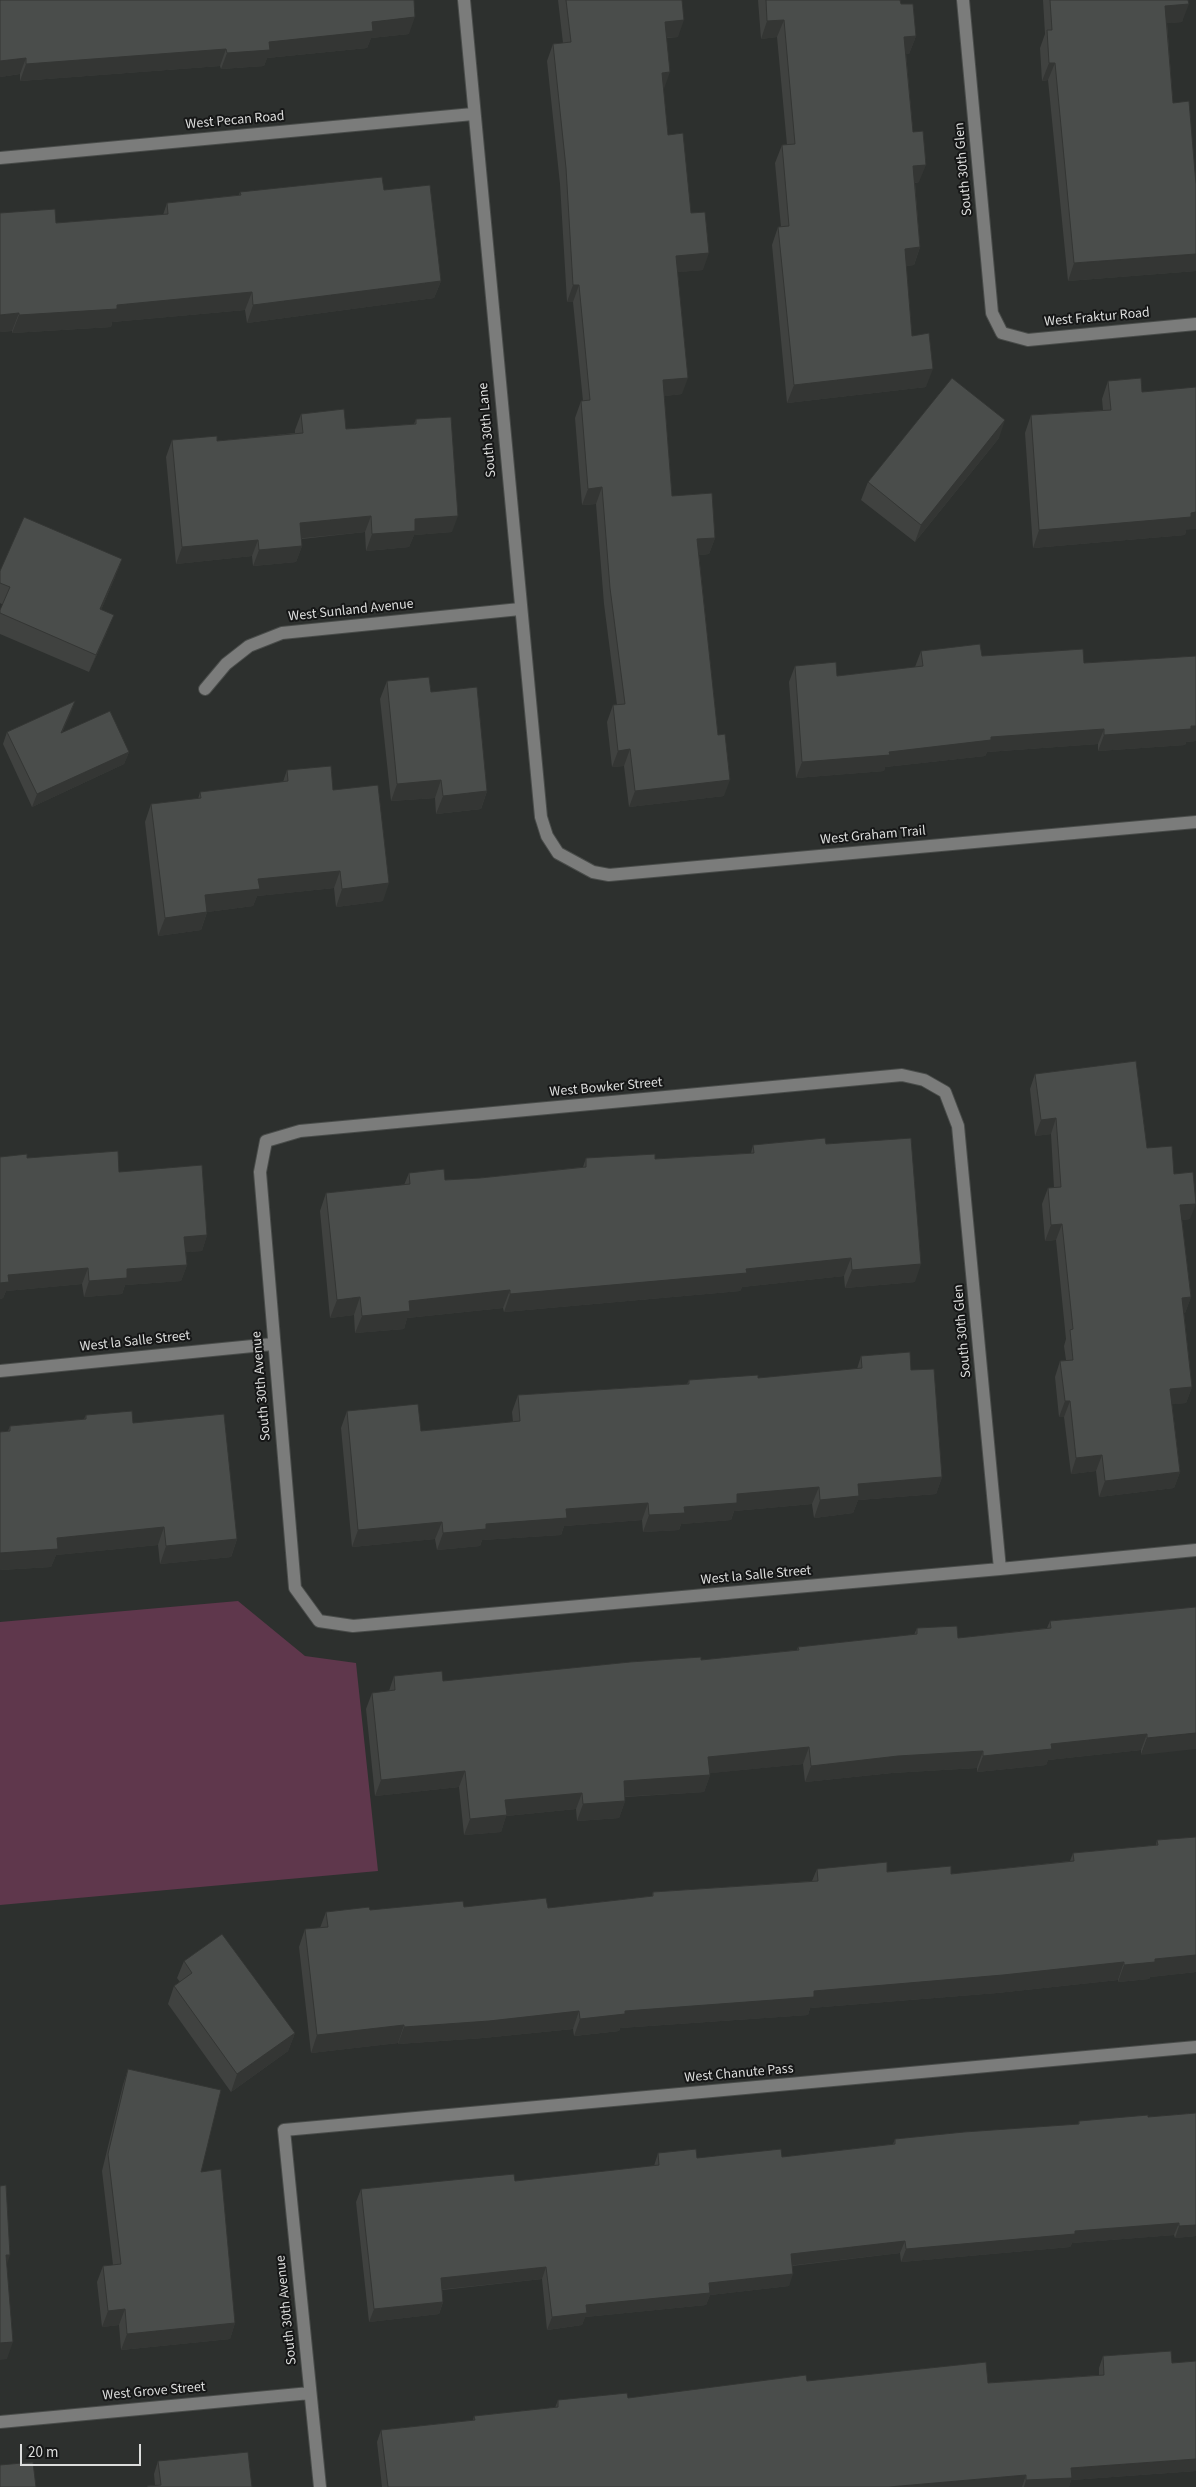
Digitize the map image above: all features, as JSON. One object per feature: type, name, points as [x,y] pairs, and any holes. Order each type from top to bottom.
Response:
[{"type":"street","name":"South 30th Lane","points":[[464,0],[541,817],[547,836],[558,853]]},
{"type":"street","name":"South 30th Glen","points":[[963,0],[992,313],[1002,333]]},
{"type":"street","name":"West Pecan Road","points":[[0,158],[474,114]]},
{"type":"street","name":"West Fraktur Road","points":[[1002,333],[1028,340],[1196,324]]},
{"type":"street","name":"West Sunland Avenue","points":[[205,689],[226,664],[249,646],[282,633],[520,609]]},
{"type":"street","name":"West Graham Trail","points":[[558,853],[593,872],[610,875],[1196,822]]},
{"type":"street","name":"West Bowker Street","points":[[266,1141],[300,1131],[902,1075],[924,1080],[945,1092]]},
{"type":"street","name":"South 30th Glen","points":[[945,1092],[958,1126],[1000,1569]]},
{"type":"street","name":"South 30th Avenue","points":[[266,1141],[260,1172],[295,1588],[319,1621]]},
{"type":"street","name":"West la Salle Street","points":[[0,1371],[273,1344]]},
{"type":"street","name":"West la Salle Street","points":[[319,1621],[353,1626],[1196,1550]]},
{"type":"street","name":"West Chanute Pass","points":[[284,2130],[1196,2047]]},
{"type":"street","name":"South 30th Avenue","points":[[284,2130],[320,2487]]},
{"type":"street","name":"West Grove Street","points":[[0,2422],[310,2393]]},
{"type":"shaded area","points":[[238,1601],[305,1656],[356,1663],[378,1871],[0,1905],[0,1622]]},
{"type":"building","points":[[0,0],[414,0],[415,17],[372,22],[373,31],[269,42],[270,50],[227,53],[226,49],[26,64],[26,58],[0,61]]},
{"type":"building","points":[[566,0],[682,0],[684,20],[665,22],[670,72],[662,73],[668,135],[683,133],[691,213],[705,212],[709,253],[676,256],[688,378],[663,380],[672,496],[712,493],[715,538],[697,539],[718,735],[725,734],[730,780],[635,791],[630,749],[618,751],[613,705],[625,704],[610,588],[602,487],[588,489],[581,401],[590,400],[579,285],[573,285],[566,168],[553,44],[571,42]]},
{"type":"building","points":[[766,0],[900,0],[901,4],[913,4],[916,36],[904,37],[913,132],[923,131],[926,165],[913,166],[920,247],[905,249],[912,336],[929,333],[933,369],[794,385],[778,227],[789,226],[782,145],[795,144],[784,20],[767,21]]},
{"type":"building","points":[[1050,0],[1188,0],[1189,4],[1165,6],[1173,103],[1189,101],[1196,184],[1196,254],[1074,263],[1055,63],[1049,63],[1047,30],[1052,30]]},
{"type":"building","points":[[382,177],[384,190],[430,185],[441,281],[253,305],[252,292],[117,305],[117,309],[0,315],[0,213],[55,209],[56,223],[168,214],[167,203],[241,195],[240,192]]},
{"type":"building","points":[[952,378],[1005,420],[921,525],[868,482]]},
{"type":"building","points":[[1141,378],[1142,392],[1196,387],[1196,512],[1191,513],[1191,517],[1039,530],[1031,415],[1111,410],[1108,381]]},
{"type":"building","points":[[344,409],[346,429],[416,424],[416,419],[451,417],[458,516],[415,519],[415,531],[372,534],[371,516],[300,523],[302,546],[259,550],[258,540],[182,547],[172,440],[217,436],[217,441],[303,433],[301,414]]},
{"type":"building","points":[[24,517],[122,559],[100,609],[114,615],[96,655],[0,613],[10,587],[0,583],[0,571]]},
{"type":"building","points":[[980,644],[982,656],[1083,649],[1084,663],[1196,656],[1196,726],[1191,726],[1191,729],[1104,735],[1104,729],[991,737],[991,740],[889,752],[890,755],[802,762],[795,666],[836,662],[837,676],[923,666],[921,651]]},
{"type":"building","points":[[429,677],[431,692],[477,687],[487,791],[443,796],[441,780],[397,784],[387,681]]},
{"type":"building","points":[[75,701],[61,733],[110,711],[129,752],[37,794],[7,732]]},
{"type":"building","points":[[331,766],[333,790],[378,785],[389,883],[342,889],[340,871],[258,879],[260,889],[205,895],[207,912],[165,918],[151,804],[201,798],[200,792],[288,781],[287,770]]},
{"type":"building","points":[[1136,1061],[1147,1148],[1172,1146],[1174,1174],[1193,1172],[1196,1204],[1180,1205],[1191,1297],[1182,1298],[1192,1387],[1170,1389],[1180,1472],[1105,1481],[1102,1455],[1076,1458],[1070,1401],[1065,1401],[1060,1361],[1073,1360],[1070,1330],[1073,1329],[1062,1224],[1051,1225],[1048,1188],[1061,1187],[1056,1118],[1041,1120],[1035,1074]]},
{"type":"building","points":[[825,1138],[826,1144],[911,1138],[921,1264],[852,1270],[851,1258],[746,1269],[747,1273],[510,1294],[510,1290],[409,1301],[410,1311],[362,1316],[360,1297],[337,1300],[326,1193],[410,1184],[409,1173],[444,1169],[445,1180],[480,1178],[586,1167],[586,1158],[655,1154],[655,1159],[754,1153],[753,1145]]},
{"type":"building","points":[[118,1151],[119,1172],[202,1165],[207,1235],[184,1237],[187,1265],[127,1269],[127,1278],[89,1281],[88,1268],[8,1275],[9,1282],[0,1283],[0,1157],[27,1154],[27,1158]]},
{"type":"building","points":[[910,1352],[911,1370],[934,1369],[942,1477],[858,1484],[859,1496],[820,1500],[819,1487],[737,1494],[737,1503],[684,1507],[685,1513],[649,1515],[648,1503],[566,1509],[567,1518],[486,1524],[486,1529],[443,1533],[442,1522],[358,1530],[347,1411],[418,1404],[421,1431],[520,1421],[518,1395],[689,1384],[689,1380],[758,1375],[758,1378],[862,1368],[861,1356]]},
{"type":"building","points":[[132,1411],[133,1423],[224,1414],[237,1539],[166,1546],[164,1527],[57,1538],[58,1549],[0,1553],[0,1432],[10,1431],[10,1426],[86,1419],[86,1415]]},
{"type":"building","points":[[1196,1607],[1196,1733],[1147,1738],[1147,1734],[1051,1744],[1052,1749],[983,1756],[983,1751],[898,1756],[811,1766],[809,1747],[708,1757],[710,1775],[624,1781],[625,1801],[583,1804],[582,1793],[505,1800],[507,1815],[470,1819],[465,1771],[381,1780],[372,1693],[395,1690],[394,1676],[442,1671],[443,1681],[630,1662],[701,1657],[701,1660],[799,1650],[798,1647],[917,1634],[917,1628],[957,1626],[958,1638],[1051,1628],[1050,1621]]},
{"type":"building","points":[[1196,1837],[1196,1955],[1155,1959],[1155,1962],[1124,1965],[1124,1962],[1003,1975],[814,1991],[814,1997],[625,2011],[625,2014],[580,2019],[579,2011],[489,2021],[404,2027],[404,2025],[317,2035],[305,1929],[328,1927],[326,1912],[369,1907],[370,1910],[463,1901],[464,1907],[546,1898],[548,1908],[653,1896],[653,1892],[818,1881],[817,1869],[887,1862],[887,1872],[951,1866],[951,1874],[1074,1861],[1073,1853],[1158,1845],[1157,1840]]},
{"type":"building","points":[[222,1934],[295,2033],[237,2074],[174,1986],[192,1973],[184,1961]]},
{"type":"building","points":[[128,2069],[221,2090],[201,2172],[221,2169],[235,2323],[127,2334],[125,2309],[108,2311],[103,2266],[121,2264],[108,2154]]},
{"type":"building","points":[[1196,2113],[1196,2225],[1179,2226],[1179,2223],[1075,2231],[1075,2234],[906,2249],[905,2241],[791,2254],[793,2274],[709,2283],[710,2293],[586,2305],[587,2313],[552,2317],[546,2267],[441,2278],[443,2302],[374,2309],[361,2189],[514,2174],[515,2181],[659,2165],[658,2153],[696,2149],[697,2158],[781,2149],[782,2157],[895,2144],[895,2139],[1079,2124],[1079,2121],[1148,2115],[1148,2117]]},
{"type":"building","points":[[6,2185],[10,2255],[6,2255],[13,2342],[0,2343],[0,2186]]},
{"type":"building","points":[[1171,2351],[1172,2363],[1196,2361],[1196,2459],[1071,2468],[1072,2478],[1026,2480],[1026,2475],[889,2487],[388,2487],[381,2430],[475,2420],[474,2416],[558,2407],[558,2400],[627,2393],[628,2398],[806,2375],[807,2381],[986,2362],[988,2383],[1104,2375],[1103,2356]]},
{"type":"building","points":[[248,2452],[252,2487],[147,2486],[161,2485],[158,2461]]},
{"type":"building","points":[[33,2462],[36,2487],[0,2487],[0,2465]]}]
